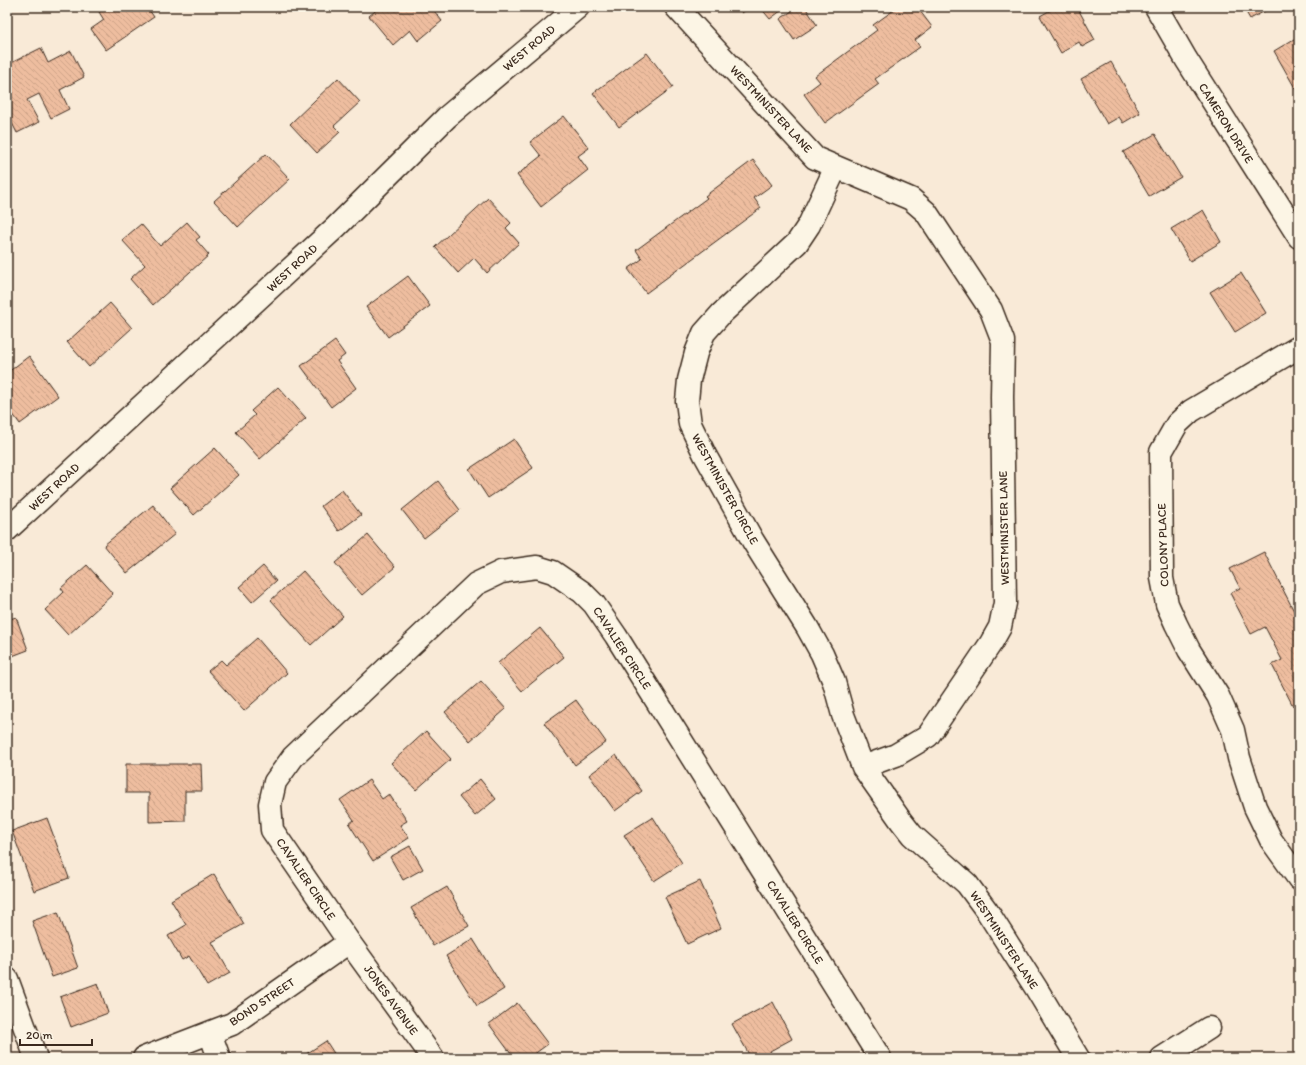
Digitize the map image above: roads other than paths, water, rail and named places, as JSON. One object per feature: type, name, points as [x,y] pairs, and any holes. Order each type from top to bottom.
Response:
[{"type":"street","name":"WEST ROAD","points":[[7,530],[336,227],[447,117],[578,7]]},
{"type":"street","name":"WESTMINISTER LANE","points":[[676,7],[815,158],[911,198],[926,212],[991,310],[1003,341],[1002,397],[1005,603],[1000,627],[992,643],[928,736],[896,755],[863,766],[901,822],[912,835],[967,884],[1032,982],[1078,1058]]},
{"type":"street","name":"CAMERON DRIVE","points":[[1156,7],[1186,59],[1299,237]]},
{"type":"street","name":"WESTMINISTER CIRCLE","points":[[836,167],[810,225],[797,243],[721,314],[704,333],[696,353],[689,380],[687,401],[690,424],[705,455],[753,541],[807,627],[822,654],[834,682],[844,715],[863,766]]},
{"type":"street","name":"COLONY PLACE","points":[[1299,347],[1191,411],[1177,424],[1161,452],[1162,578],[1167,604],[1189,650],[1218,696],[1233,730],[1239,758],[1255,807],[1271,840],[1299,879]]},
{"type":"street","name":"CAVALIER CIRCLE","points":[[349,942],[272,830],[270,804],[275,782],[293,757],[476,584],[501,572],[537,567],[553,572],[582,592],[594,604],[616,636],[880,1058]]},
{"type":"street","name":"BOND STREET","points":[[144,1058],[232,1024],[349,942]]},
{"type":"street","name":"JONES AVENUE","points":[[349,942],[433,1058]]},
{"type":"street","points":[[7,979],[36,1058]]},
{"type":"street","points":[[1162,1058],[1209,1028]]},
{"type":"street","points":[[210,1033],[219,1058]]}]
